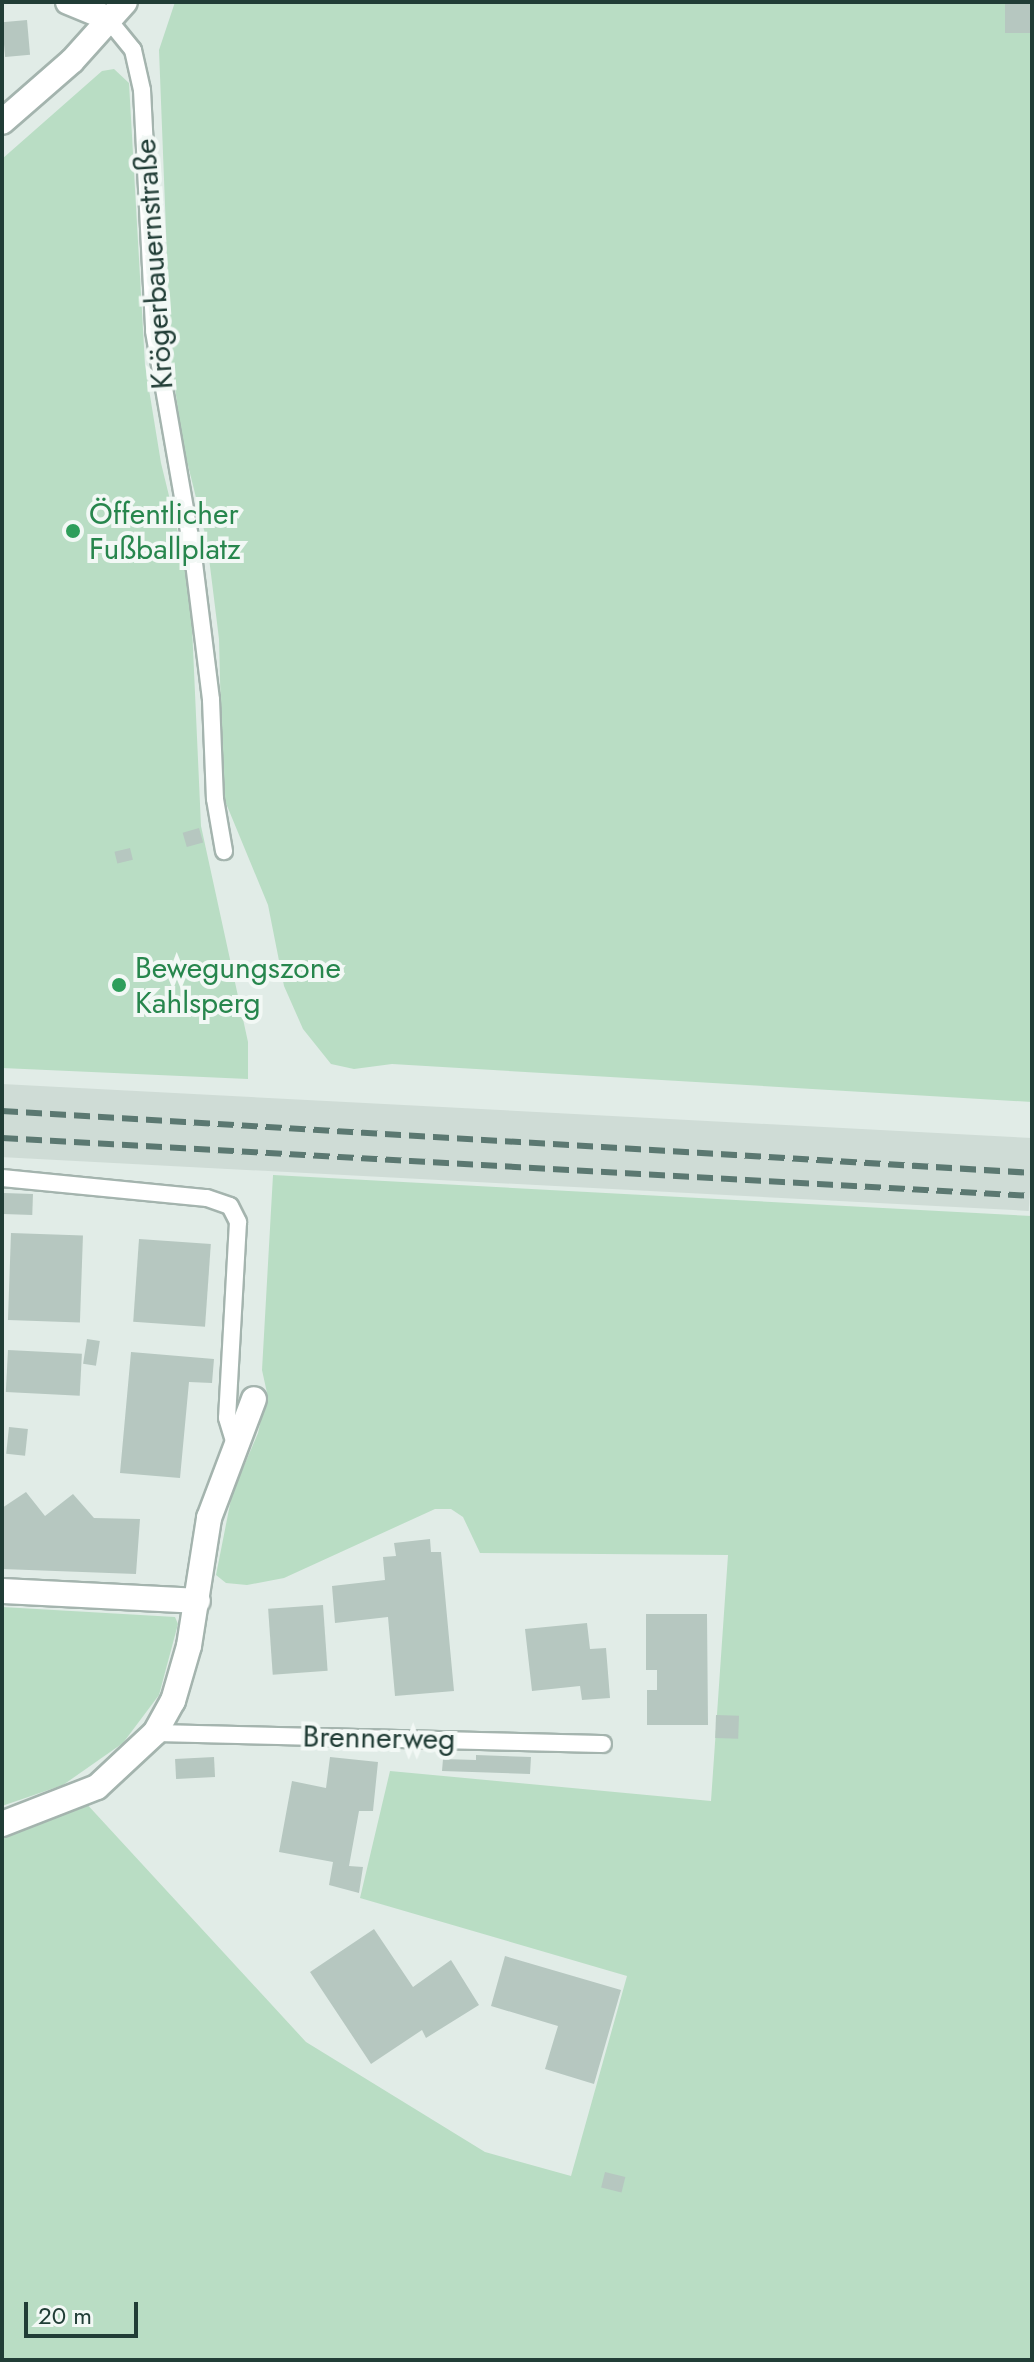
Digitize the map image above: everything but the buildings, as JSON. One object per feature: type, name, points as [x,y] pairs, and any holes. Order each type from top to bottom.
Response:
[{"type":"street","points":[[68,2],[116,10]]},
{"type":"street","points":[[2,122],[72,61],[116,10]]},
{"type":"street","points":[[2,1824],[97,1787],[155,1733],[173,1701],[198,1601],[199,1559],[209,1518],[254,1399]]},
{"type":"street","points":[[2,1591],[198,1601]]},
{"type":"lane","name":"Krögerbauernstraße","points":[[116,10],[133,50],[142,90],[154,331],[193,555],[211,700],[215,799],[224,851]]},
{"type":"lane","points":[[2,1178],[207,1198],[230,1206],[238,1222],[227,1418],[237,1450]]},
{"type":"lane","name":"Brennerweg","points":[[155,1733],[603,1744]]},
{"type":"shaded area","points":[[2,1084],[1032,1138],[1029,1211],[2,1157]]},
{"type":"green space","points":[[175,2],[1032,2],[1032,1102],[392,1064],[354,1069],[331,1064],[303,1029],[284,986],[268,905],[223,796],[219,639],[207,542],[183,445],[171,360],[159,50]]},
{"type":"green space","points":[[114,69],[129,83],[145,365],[161,463],[190,582],[201,826],[248,1042],[248,1079],[2,1068],[2,159],[102,71]]},
{"type":"green space","points":[[273,1175],[1032,1216],[1032,2360],[2,2360],[2,1836],[84,1801],[306,2042],[485,2152],[571,2176],[627,1976],[360,1898],[390,1771],[711,1801],[728,1555],[480,1553],[463,1517],[451,1509],[435,1509],[284,1578],[247,1585],[226,1583],[216,1575],[232,1494],[258,1433],[267,1393],[262,1370]]},
{"type":"green space","points":[[2,1607],[175,1617],[178,1624],[159,1695],[123,1743],[63,1785],[2,1806]]},
{"type":"railway","points":[[2,1111],[1032,1173]]},
{"type":"railway","points":[[2,1138],[1032,1196]]},
{"type":"place","name":"Öffentlicher Fußballplatz","points":[[73,531]]},
{"type":"place","name":"Bewegungszone Kahlsperg","points":[[119,985]]}]
